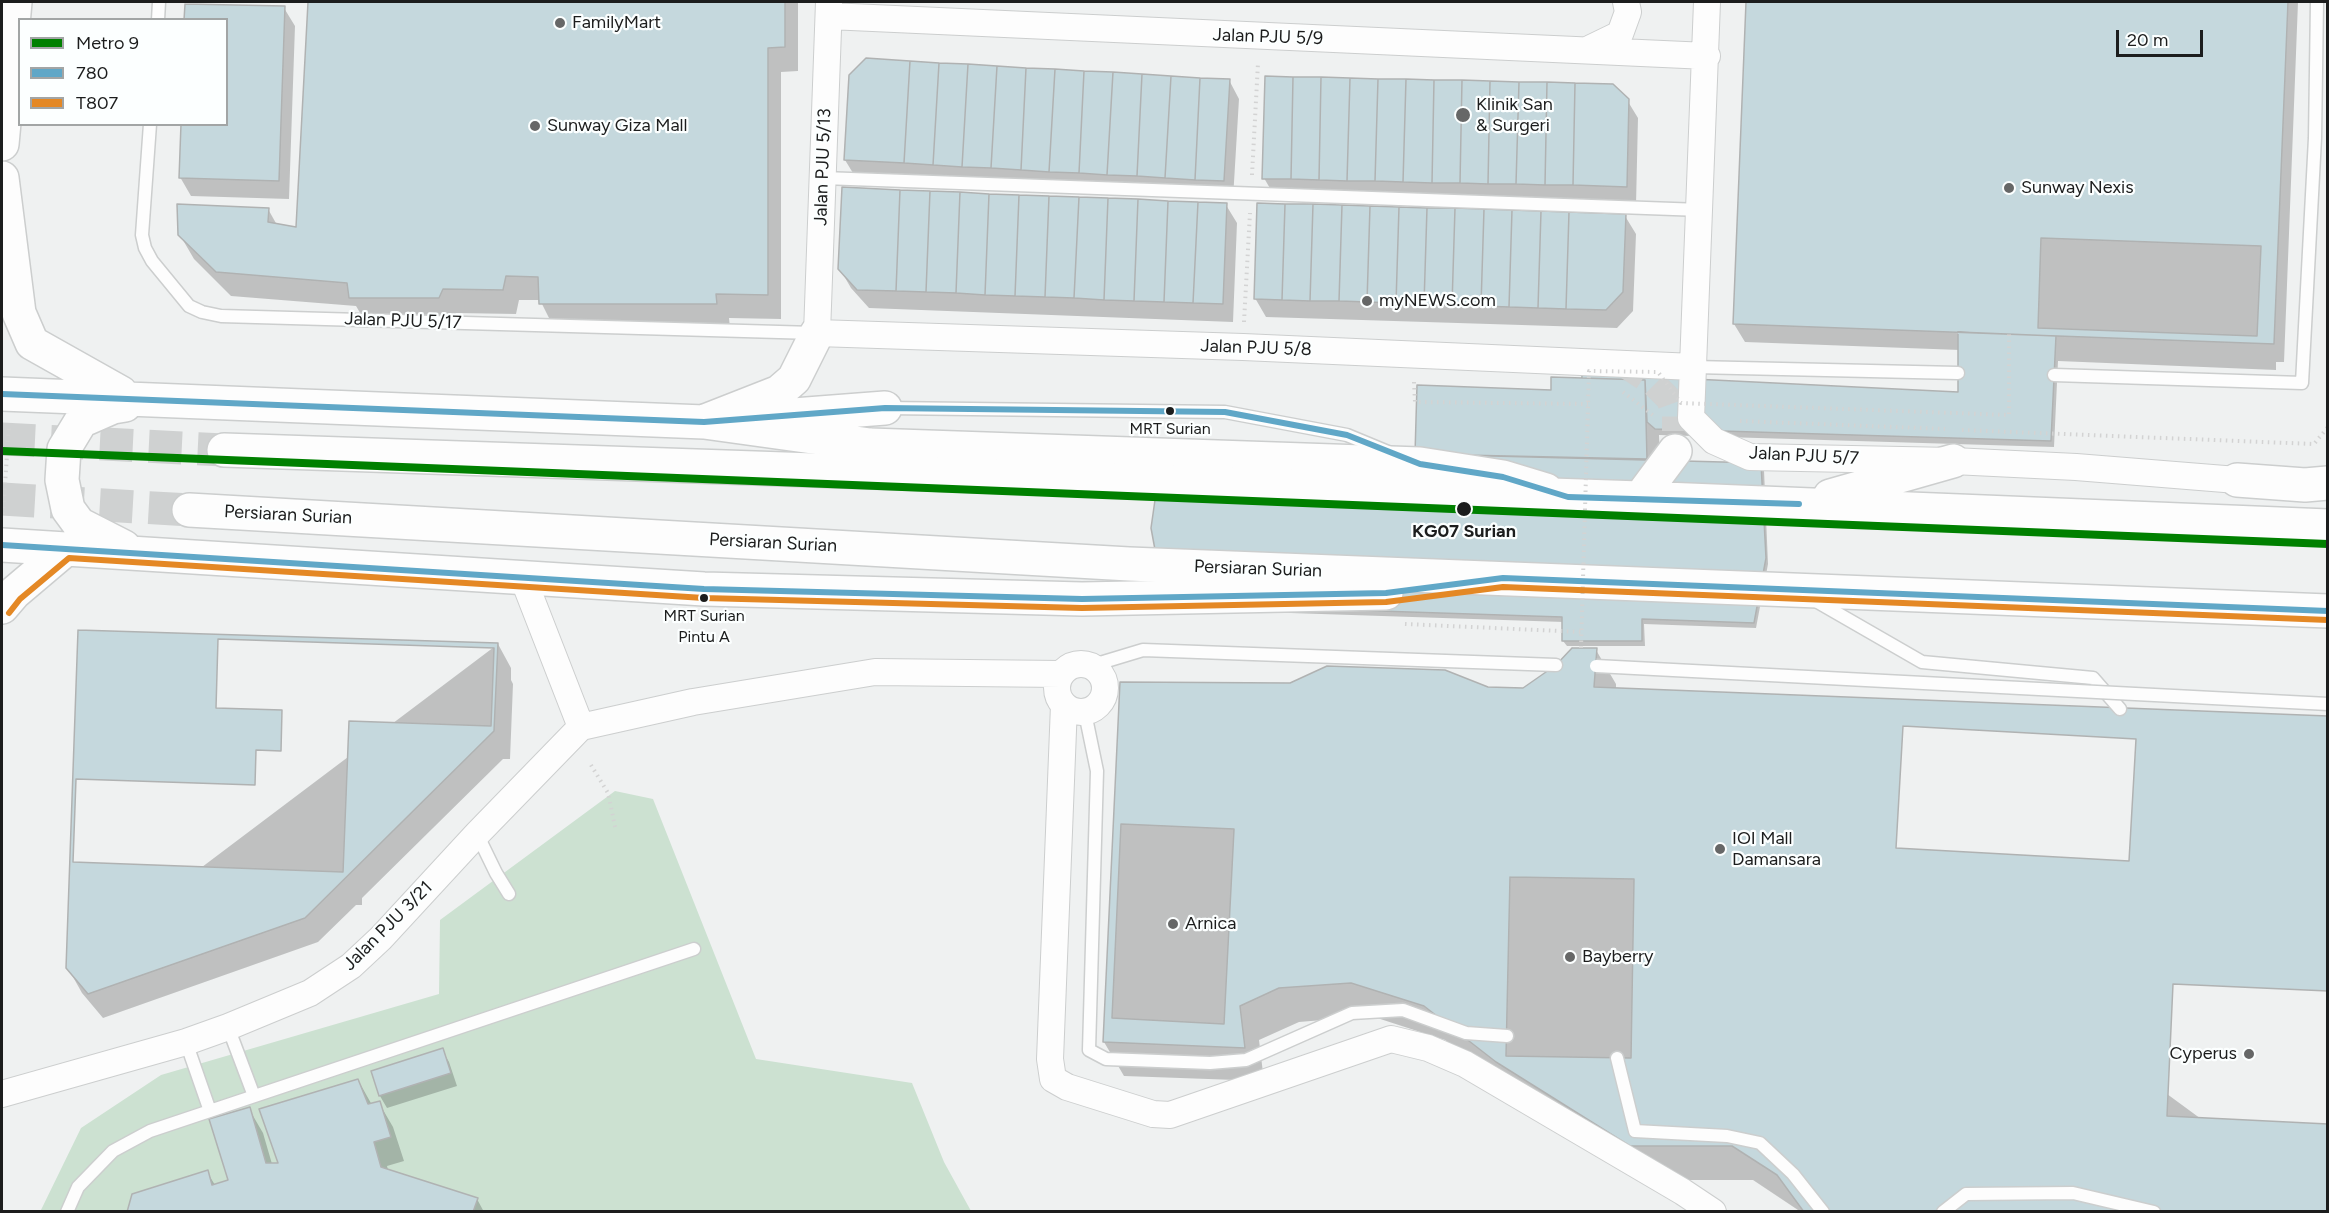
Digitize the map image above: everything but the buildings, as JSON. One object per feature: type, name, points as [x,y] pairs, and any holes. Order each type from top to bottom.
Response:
[{"type":"main road","points":[[2,144],[15,2]]},
{"type":"main road","points":[[2,162],[10,53]]},
{"type":"main road","points":[[2,178],[19,313],[32,344],[90,378],[131,398]]},
{"type":"main road","points":[[704,422],[779,392],[794,379],[817,333]]},
{"type":"main road","points":[[6,394],[704,422],[870,445],[1420,464],[1503,477],[1568,497]]},
{"type":"main road","points":[[138,555],[80,524],[68,509],[62,480],[64,449],[81,421],[112,407],[170,400]]},
{"type":"main road","points":[[704,422],[885,408]]},
{"type":"main road","points":[[1640,498],[1675,441]]},
{"type":"main road","points":[[224,450],[1640,498],[2328,526]]},
{"type":"main road","points":[[1799,504],[1953,461]]},
{"type":"main road","points":[[2237,480],[2305,485],[2328,483]]},
{"type":"main road","name":"Persiaran Surian","points":[[189,510],[1117,563],[2328,611]]},
{"type":"main road","name":"Persiaran Surian","points":[[2,545],[704,589],[1082,599],[1386,593],[1503,578]]},
{"type":"main road","points":[[2,607],[14,593],[66,549]]},
{"type":"street","points":[[891,2],[917,20]]},
{"type":"street","points":[[1588,49],[1620,34],[1628,12],[1626,2]]},
{"type":"street","name":"Jalan PJU 5/7","points":[[1707,2],[1707,56],[1691,418],[1713,441],[1750,457],[1953,461],[2076,467],[2237,480]]},
{"type":"street","name":"Jalan PJU 5/9","points":[[829,9],[917,20],[1707,56]]},
{"type":"street","name":"Jalan PJU 5/13","points":[[817,333],[829,9]]},
{"type":"street","name":"Jalan PJU 5/8","points":[[817,333],[1243,347],[1694,367]]},
{"type":"street","points":[[523,578],[581,727],[693,702],[875,672],[1061,674],[1074,665],[1090,666],[1102,675],[1106,691],[1099,705],[1074,709],[1058,698],[1056,690],[1061,674]]},
{"type":"street","points":[[1074,709],[1050,1059],[1053,1079],[1078,1091],[1153,1114],[1170,1114],[1391,1039],[1428,1048],[1465,1064],[1683,1192],[1713,1212]]},
{"type":"street","name":"Jalan PJU 3/21","points":[[2,1094],[186,1042],[310,993],[351,966],[381,938],[477,834],[581,727]]},
{"type":"lane","points":[[158,18],[159,2]]},
{"type":"lane","points":[[2054,375],[2302,383],[2321,138],[2317,2]]},
{"type":"lane","name":"Jalan PJU 5/17","points":[[150,126],[142,235],[145,248],[152,261],[189,306],[202,312],[232,317],[817,333]]},
{"type":"lane","points":[[823,178],[1701,210]]},
{"type":"lane","points":[[1694,367],[1958,373]]},
{"type":"lane","points":[[885,408],[1226,412],[1347,435],[1420,464]]},
{"type":"lane","points":[[1799,504],[1885,492]]},
{"type":"lane","points":[[1798,590],[1922,662],[2093,678],[2120,709]]},
{"type":"lane","points":[[1090,666],[1143,650],[1556,665]]},
{"type":"lane","points":[[1596,666],[2328,704]]},
{"type":"lane","points":[[1074,709],[1097,771],[1089,1050],[1106,1059],[1210,1063],[1246,1060],[1352,1013],[1404,1010],[1466,1033],[1507,1036]]},
{"type":"lane","points":[[477,834],[495,873],[509,894]]},
{"type":"lane","points":[[67,1212],[78,1187],[112,1151],[150,1131],[694,949]]},
{"type":"lane","points":[[228,1027],[254,1096]]},
{"type":"lane","points":[[186,1042],[210,1111]]},
{"type":"lane","points":[[1617,1058],[1635,1131],[1727,1136],[1760,1143],[1793,1174],[1823,1212]]},
{"type":"lane","points":[[1943,1212],[1966,1194],[2073,1193],[2154,1212]]},
{"type":"path","points":[[1581,648],[1589,371],[1658,372],[1681,403],[2009,415],[2009,334]]},
{"type":"path","points":[[2,523],[6,394]]},
{"type":"path","points":[[1414,402],[1588,404]]},
{"type":"path","points":[[1738,421],[2314,444],[2328,427]]},
{"type":"path","points":[[1405,624],[1582,632]]},
{"type":"path","points":[[591,765],[608,793],[616,831]]},
{"type":"green space","points":[[615,791],[653,799],[756,1059],[912,1083],[944,1162],[971,1211],[40,1212],[81,1128],[161,1075],[439,994],[440,920]]},
{"type":"tunnel","points":[[1622,363],[1654,384],[1669,399],[1675,416],[1675,431]]},
{"type":"tunnel","points":[[2,439],[224,450]]},
{"type":"tunnel","points":[[2,499],[189,510]]},
{"type":"metro line","name":"9","points":[[2,451],[2328,544]]},
{"type":"transit line","name":"780","points":[[2,394],[704,422],[885,408],[1225,412],[1347,435],[1420,464],[1503,477],[1568,497],[1799,504]]},
{"type":"transit line","name":"780","points":[[2,545],[704,589],[1082,599],[1386,593],[1503,578],[2328,611]]},
{"type":"transit line","name":"T807","points":[[9,613],[20,599],[69,558],[704,598],[1082,608],[1386,602],[1503,587],[2328,620]]},
{"type":"place","name":"FamilyMart","points":[[560,23]]},
{"type":"place","name":"Klinik San & Surgeri","points":[[1463,115]]},
{"type":"place","name":"Sunway Giza Mall","points":[[535,126]]},
{"type":"place","name":"Sunway Nexis","points":[[2009,188]]},
{"type":"place","name":"myNEWS.com","points":[[1367,301]]},
{"type":"place","name":"MRT Surian","points":[[1170,411]]},
{"type":"place","name":"KG07 Surian","points":[[1464,509]]},
{"type":"place","name":"MRT Surian Pintu A","points":[[704,598]]},
{"type":"place","name":"IOI Mall Damansara","points":[[1720,849]]},
{"type":"place","name":"Arnica","points":[[1173,924]]},
{"type":"place","name":"Bayberry","points":[[1570,957]]},
{"type":"place","name":"Cyperus","points":[[2249,1054]]}]
